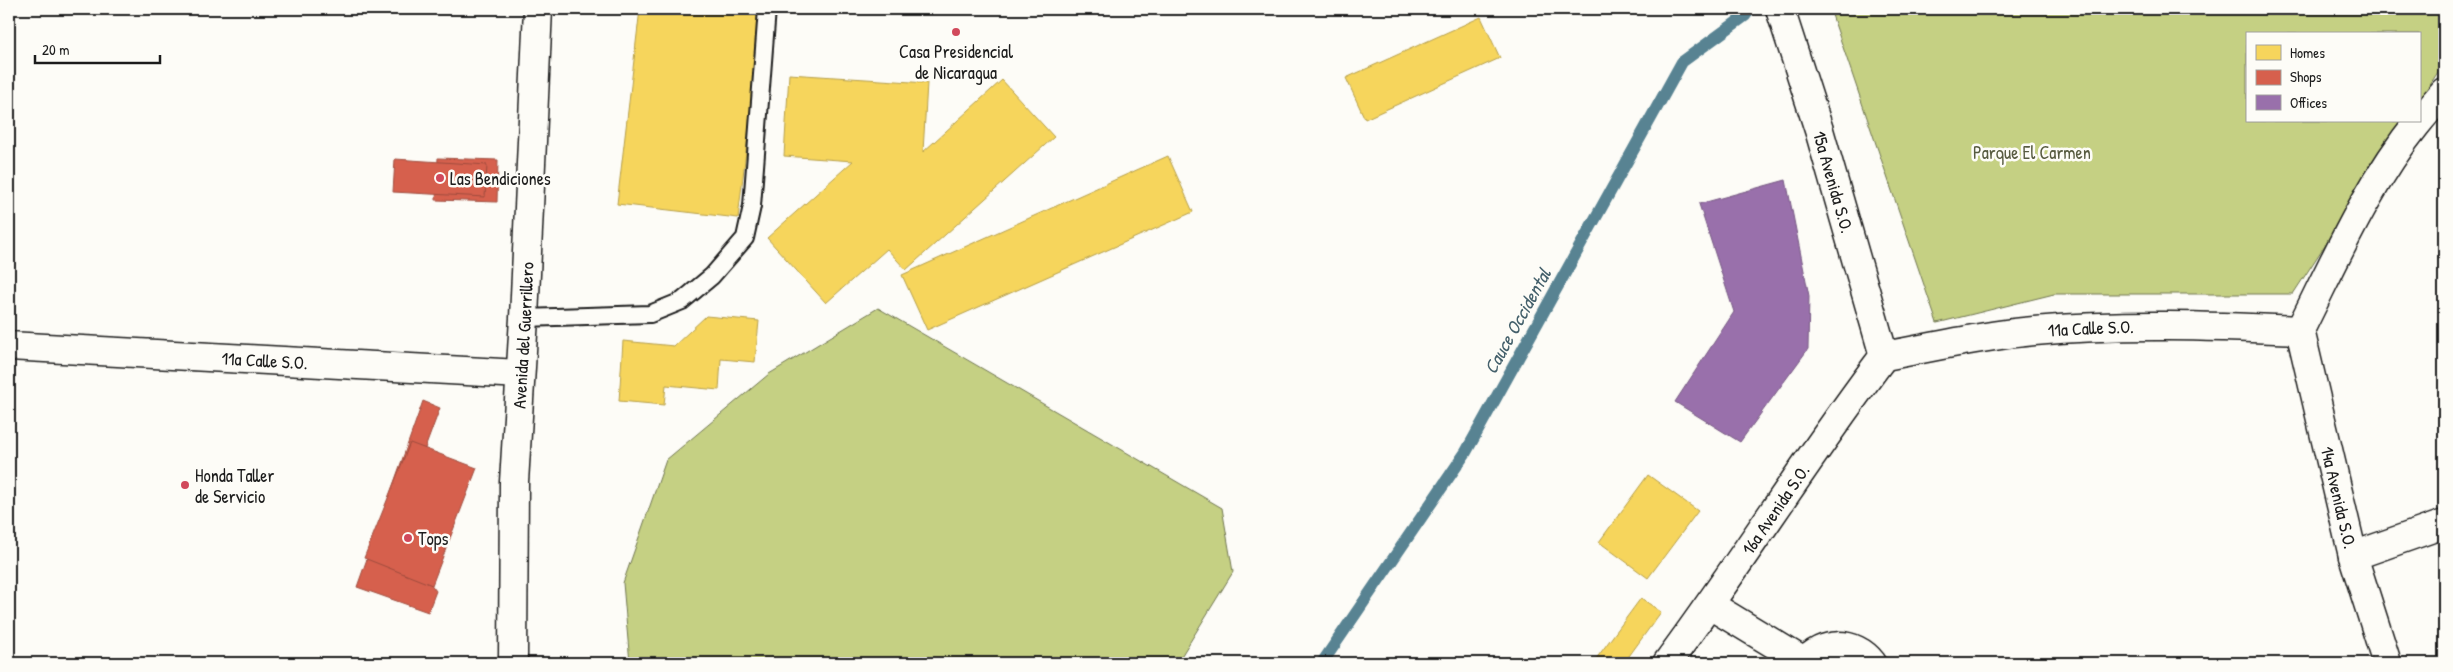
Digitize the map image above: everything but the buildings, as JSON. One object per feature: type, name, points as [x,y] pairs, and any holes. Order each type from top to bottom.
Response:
[{"type":"street","name":"Avenida del Guerrillero","points":[[513,663],[514,482],[524,318],[538,9]]},
{"type":"street","name":"15a Avenida S.O.","points":[[1780,9],[1819,130],[1884,356]]},
{"type":"street","points":[[2420,120],[2444,92]]},
{"type":"street","points":[[2300,330],[2363,204],[2396,150],[2418,122]]},
{"type":"street","name":"11a Calle S.O.","points":[[1884,356],[1962,341],[2060,329],[2133,325],[2300,330]]},
{"type":"street","name":"14a Avenida S.O.","points":[[2300,330],[2353,556],[2387,663]]},
{"type":"street","name":"11a Calle S.O.","points":[[9,346],[520,374]]},
{"type":"street","name":"16a Avenida S.O.","points":[[1667,663],[1710,605],[1830,428],[1884,356]]},
{"type":"street","points":[[2353,556],[2444,524]]},
{"type":"street","points":[[1710,605],[1804,663],[1814,652],[1828,647],[1842,646],[1855,649],[1872,663]]},
{"type":"lane","points":[[524,318],[650,314],[682,301],[712,276],[745,238],[752,206],[767,9]]},
{"type":"green space","name":"Parque El Carmen","points":[[1830,9],[2444,9],[2444,63],[2420,99],[2420,32],[2246,32],[2246,122],[2405,122],[2293,294],[2054,294],[1937,323]]},
{"type":"green space","points":[[878,308],[1222,508],[1233,572],[1177,663],[630,663],[623,583],[666,460],[769,374]]},
{"type":"waterway","name":"Cauce Occidental","points":[[1322,663],[1466,452],[1682,62],[1745,16],[1750,9]]},
{"type":"place","name":"Casa Presidencial de Nicaragua","points":[[956,32]]},
{"type":"place","name":"Las Bendiciones","points":[[440,178]]},
{"type":"place","name":"Honda Taller de Servicio","points":[[185,485]]},
{"type":"place","name":"Tops","points":[[408,538]]}]
